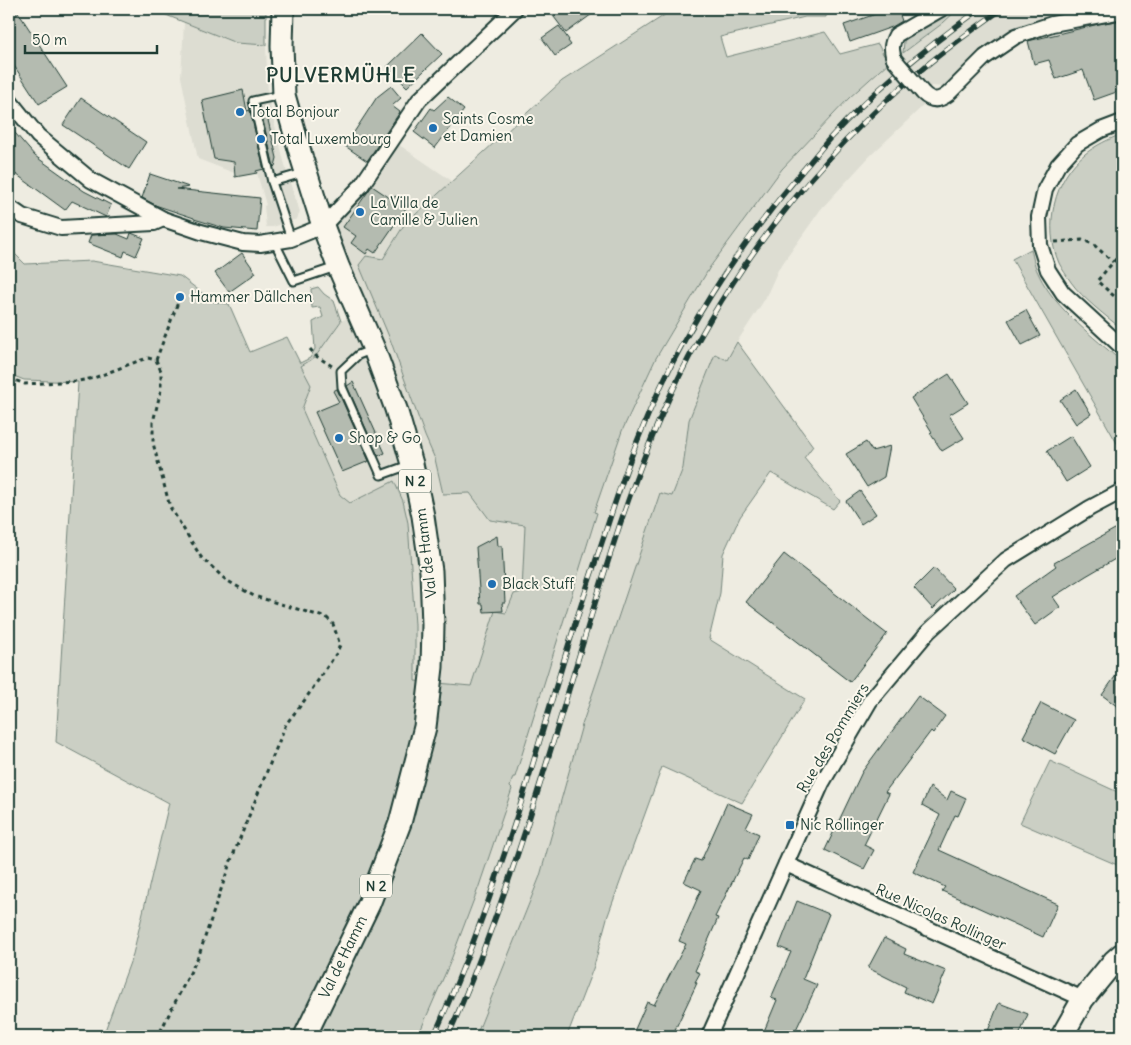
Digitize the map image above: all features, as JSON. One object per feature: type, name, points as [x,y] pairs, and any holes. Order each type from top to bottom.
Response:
[{"type":"main road","name":"Val de Hamm","points":[[283,9],[284,94],[323,226],[374,349],[396,410],[412,464],[423,516],[431,571],[433,625],[432,667],[425,727],[400,823],[369,904],[305,1036]]},
{"type":"main road","points":[[1062,1036],[1083,999],[1122,954]]},
{"type":"street","points":[[9,100],[38,136],[91,180],[163,218],[201,232],[243,243],[260,244],[291,239],[323,226],[361,186],[419,100],[516,9]]},
{"type":"street","points":[[941,9],[896,35],[892,42],[891,51],[894,59],[923,93],[928,98],[935,100],[948,94],[985,57],[1016,36],[1052,24],[1122,11]]},
{"type":"street","points":[[1122,122],[1101,130],[1077,144],[1058,165],[1045,189],[1039,217],[1040,244],[1048,270],[1063,294],[1122,348]]},
{"type":"street","points":[[9,208],[22,216],[61,228],[154,223],[163,218]]},
{"type":"street","name":"Rue des Pommiers","points":[[709,1036],[822,783],[870,702],[928,632],[1006,560],[1090,508],[1122,491]]},
{"type":"street","name":"Rue Nicolas Rollinger","points":[[786,864],[1083,999]]},
{"type":"lane","points":[[284,94],[253,101],[272,182],[291,239]]},
{"type":"lane","points":[[272,182],[306,173]]},
{"type":"lane","points":[[274,242],[294,280],[338,266]]},
{"type":"lane","points":[[374,349],[358,355],[342,371],[342,387],[381,475],[412,464]]},
{"type":"path","points":[[1122,220],[1122,252],[1097,281],[1122,302]]},
{"type":"path","points":[[1040,244],[1082,240],[1093,244],[1113,262]]},
{"type":"path","points":[[156,360],[180,297]]},
{"type":"path","points":[[310,349],[316,356],[342,371]]},
{"type":"path","points":[[9,378],[25,384],[78,382],[148,358],[156,360],[162,371],[161,390],[153,422],[153,443],[170,507],[201,557],[226,580],[254,596],[327,618],[333,624],[340,644],[336,654],[310,693],[286,724],[230,863],[199,955],[158,1036]]},
{"type":"shaded area","points":[[151,9],[266,10],[266,45],[236,43]]},
{"type":"shaded area","points":[[262,9],[367,9],[355,12],[317,14]]},
{"type":"shaded area","points":[[674,9],[827,9],[826,17],[805,17],[720,37],[726,57],[825,32],[840,54],[878,44],[889,62],[849,98],[782,169],[710,267],[656,358],[622,431],[594,512],[597,513],[515,777],[513,777],[510,787],[512,789],[479,886],[449,965],[418,1036],[103,1036],[133,954],[169,803],[56,742],[78,382],[24,380],[9,374],[9,248],[25,264],[92,261],[180,276],[214,302],[229,304],[250,352],[287,337],[300,363],[310,358],[315,349],[313,322],[323,317],[320,307],[312,308],[311,289],[318,287],[334,301],[341,321],[316,356],[301,366],[311,385],[302,409],[340,495],[350,503],[394,481],[403,501],[408,523],[415,625],[415,681],[471,686],[495,611],[506,613],[514,594],[522,592],[525,525],[490,520],[470,493],[443,494],[435,459],[390,339],[359,265],[366,256],[383,259],[404,225],[562,81]]},
{"type":"shaded area","points":[[910,9],[958,9],[943,23],[903,53],[904,41],[937,12],[915,24]]},
{"type":"shaded area","points":[[958,9],[1058,9],[1040,20],[1013,28],[979,51],[944,87],[931,86],[919,96],[925,104],[870,156],[821,209],[778,270],[765,299],[727,360],[716,354],[689,420],[683,468],[672,496],[660,494],[582,725],[540,876],[476,1036],[418,1036],[449,965],[479,886],[597,513],[594,512],[622,431],[656,358],[710,267],[782,169],[849,98],[889,62],[943,23]]},
{"type":"shaded area","points":[[184,22],[236,43],[266,45],[268,98],[288,177],[300,212],[297,219],[273,227],[266,227],[264,206],[266,205],[257,173],[242,176],[198,159],[181,77]]},
{"type":"shaded area","points":[[1122,134],[1122,329],[1088,301],[1071,282],[1059,263],[1054,249],[1052,219],[1054,204],[1059,190],[1074,164],[1103,142]]},
{"type":"shaded area","points":[[392,140],[452,181],[404,225],[383,259],[366,256],[360,265],[435,459],[443,494],[470,493],[490,520],[526,525],[522,592],[514,594],[506,613],[495,612],[471,686],[415,681],[415,625],[408,523],[403,501],[394,481],[349,503],[340,495],[302,409],[311,385],[301,366],[316,356],[341,321],[358,313],[323,226]]},
{"type":"shaded area","points":[[1031,249],[1038,272],[1055,300],[1076,322],[1122,362],[1122,452],[1012,259]]},
{"type":"shaded area","points":[[737,342],[813,446],[804,458],[840,501],[833,509],[771,473],[740,517],[723,554],[720,593],[709,639],[805,699],[742,803],[662,767],[607,918],[594,966],[567,1036],[476,1036],[540,876],[582,725],[660,493],[672,496],[683,468],[689,420],[715,354],[727,360]]},
{"type":"shaded area","points":[[1050,761],[1122,794],[1122,867],[1020,823]]},
{"type":"pier","points":[[266,9],[306,9],[305,16],[303,17],[266,13]]},
{"type":"building","points":[[9,9],[16,9],[67,87],[39,104],[9,58]]},
{"type":"building","points":[[548,9],[599,9],[566,33]]},
{"type":"building","points":[[890,9],[898,9],[902,21],[892,27],[850,42],[844,25]]},
{"type":"building","points":[[1122,20],[1122,90],[1094,100],[1083,70],[1056,79],[1049,60],[1034,64],[1028,41]]},
{"type":"building","points":[[559,26],[571,45],[555,56],[542,38]]},
{"type":"building","points":[[422,33],[442,54],[407,87],[387,67]]},
{"type":"building","points":[[391,86],[401,98],[392,106],[400,112],[367,161],[345,146],[377,97]]},
{"type":"building","points":[[243,90],[247,111],[250,110],[264,169],[256,171],[257,173],[235,177],[234,162],[214,159],[202,100]]},
{"type":"building","name":"Saints Cosme et Damien","points":[[448,97],[464,110],[435,148],[414,132],[431,108],[434,110]]},
{"type":"building","points":[[81,98],[146,142],[129,169],[63,125]]},
{"type":"building","points":[[260,108],[267,116],[277,158],[274,167]]},
{"type":"building","points":[[9,126],[35,156],[84,191],[111,205],[106,217],[72,201],[65,210],[9,169]]},
{"type":"building","points":[[150,174],[189,187],[176,189],[260,198],[257,231],[224,228],[155,205],[142,198]]},
{"type":"building","points":[[372,186],[393,200],[395,196],[408,205],[375,253],[369,249],[366,254],[351,243],[356,236],[343,227]]},
{"type":"building","points":[[131,233],[144,238],[136,256],[125,251],[123,257],[88,243],[91,235],[117,234],[129,239]]},
{"type":"building","points":[[242,253],[256,273],[229,292],[215,273]]},
{"type":"building","points":[[1026,310],[1040,336],[1022,345],[1008,320]]},
{"type":"building","points":[[949,374],[968,403],[949,415],[964,438],[942,451],[911,398]]},
{"type":"building","points":[[353,382],[385,453],[378,456],[347,386]]},
{"type":"building","name":"Shop & Go","points":[[337,389],[369,461],[342,472],[315,412],[339,402],[333,391]]},
{"type":"building","points":[[1076,389],[1091,414],[1076,424],[1060,400]]},
{"type":"building","points":[[1071,436],[1090,467],[1066,482],[1047,451]]},
{"type":"building","points":[[866,442],[872,451],[890,446],[884,477],[867,487],[846,454]]},
{"type":"building","points":[[860,491],[876,514],[861,524],[846,501]]},
{"type":"building","points":[[1122,525],[1122,555],[1053,597],[1060,607],[1035,625],[1014,596],[1056,566],[1054,563]]},
{"type":"building","points":[[497,536],[498,546],[502,546],[505,603],[502,603],[503,611],[484,612],[483,604],[480,604],[476,547]]},
{"type":"building","points":[[784,554],[887,634],[850,682],[746,602]]},
{"type":"building","points":[[934,568],[954,589],[933,609],[914,588]]},
{"type":"building","points":[[1122,667],[1122,710],[1102,695]]},
{"type":"building","points":[[918,696],[945,716],[933,733],[931,731],[885,792],[889,794],[864,845],[874,850],[864,869],[825,850],[862,772]]},
{"type":"building","points":[[1041,703],[1074,720],[1055,754],[1023,737]]},
{"type":"building","points":[[930,787],[947,800],[951,791],[966,798],[958,816],[955,815],[939,850],[1058,904],[1043,937],[942,891],[945,887],[913,872],[940,815],[922,805]]},
{"type":"building","points":[[727,803],[753,814],[746,828],[759,834],[748,860],[744,858],[715,917],[718,918],[695,971],[700,973],[695,982],[697,983],[672,1036],[632,1036],[647,1002],[654,1005],[686,944],[679,941],[701,890],[684,882],[695,859],[701,861]]},
{"type":"building","points":[[797,901],[829,914],[803,979],[817,985],[793,1036],[762,1036],[777,1000],[771,998],[791,952],[779,947]]},
{"type":"building","points":[[884,938],[906,949],[904,954],[946,971],[932,1004],[904,992],[906,987],[868,968]]},
{"type":"building","points":[[999,1003],[1028,1014],[1019,1036],[986,1036]]},
{"type":"railway","points":[[434,1036],[471,948],[510,838],[560,673],[622,482],[656,396],[673,361],[712,294],[755,230],[828,141],[865,102],[902,69],[980,9]]},
{"type":"railway","points":[[448,1036],[484,949],[516,860],[628,500],[655,430],[693,350],[747,261],[811,179],[882,104],[951,46],[1002,9]]},
{"type":"place","name":"Total Bonjour","points":[[240,112]]},
{"type":"place","name":"Saints Cosme et Damien","points":[[433,128]]},
{"type":"place","name":"Total Luxembourg","points":[[261,139]]},
{"type":"place","name":"La Villa de Camille & Julien","points":[[360,212]]},
{"type":"place","name":"Hammer Dällchen","points":[[180,297]]},
{"type":"place","name":"Shop & Go","points":[[339,438]]},
{"type":"place","name":"Black Stuff","points":[[492,584]]},
{"type":"place","name":"Nic Rollinger","points":[[790,825]]},
{"type":"district","name":"PULVERMÜHLE","points":[[341,75]]}]
